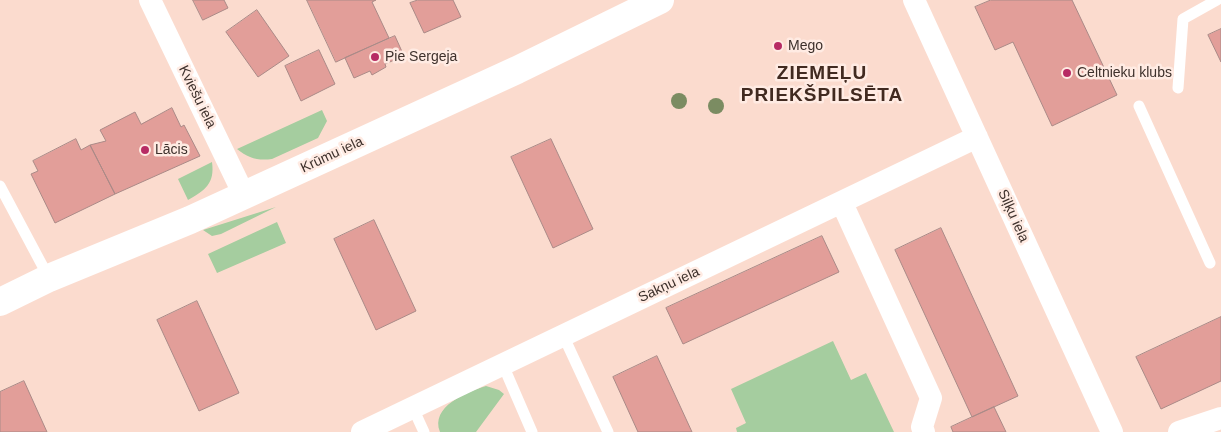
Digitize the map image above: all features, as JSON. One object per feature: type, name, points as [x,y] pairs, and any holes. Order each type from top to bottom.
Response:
[{"type":"street","name":"Kviešu iela","points":[[150,0],[244,195]]},
{"type":"street","name":"Krūmu iela","points":[[0,302],[50,278],[190,220],[517,70],[633,6],[660,0]]},
{"type":"street","name":"Siļķu iela","points":[[914,0],[1112,432]]},
{"type":"street","name":"Sakņu iela","points":[[362,432],[977,137]]},
{"type":"street","points":[[842,203],[932,398],[922,427],[924,432]]},
{"type":"street","points":[[1179,432],[1221,418]]},
{"type":"lane","points":[[1178,88],[1183,20],[1217,0]]},
{"type":"lane","points":[[1139,106],[1210,262]]},
{"type":"lane","points":[[1,189],[50,278]]},
{"type":"lane","points":[[563,335],[608,432]]},
{"type":"lane","points":[[503,365],[532,432]]},
{"type":"lane","points":[[413,408],[424,432]]},
{"type":"green space","points":[[322,110],[327,121],[318,138],[272,159],[262,160],[253,158],[237,149]]},
{"type":"green space","points":[[212,162],[212,176],[208,185],[188,200],[178,179]]},
{"type":"green space","points":[[276,207],[221,234],[212,236],[203,230]]},
{"type":"green space","points":[[277,222],[286,243],[217,273],[208,254]]},
{"type":"green space","points":[[833,341],[851,380],[866,373],[894,432],[737,432],[736,428],[746,423],[731,389]]},
{"type":"green space","points":[[486,386],[499,390],[504,394],[476,432],[440,432],[438,423],[440,415],[445,408],[469,392]]},
{"type":"building","points":[[193,0],[224,0],[228,8],[203,20]]},
{"type":"building","points":[[307,0],[376,0],[372,2],[389,38],[336,62]]},
{"type":"building","points":[[418,0],[453,0],[461,17],[424,33],[410,3]]},
{"type":"building","name":"Celtnieku klubs","points":[[991,0],[1072,0],[1117,95],[1052,126],[1013,42],[995,50],[975,7]]},
{"type":"building","points":[[257,10],[289,56],[258,77],[226,32]]},
{"type":"building","points":[[1221,29],[1221,62],[1208,35]]},
{"type":"building","name":"Pie Sergeja","points":[[395,36],[404,56],[385,64],[386,67],[372,75],[370,71],[354,78],[345,58]]},
{"type":"building","points":[[319,50],[335,84],[301,101],[285,66]]},
{"type":"building","name":"Lācis","points":[[172,108],[181,127],[184,125],[200,156],[115,194],[90,145],[106,141],[100,130],[135,112],[141,124]]},
{"type":"building","points":[[76,139],[81,150],[90,145],[115,194],[55,223],[31,174],[38,171],[33,161]]},
{"type":"building","points":[[551,139],[593,229],[553,248],[511,157]]},
{"type":"building","points":[[374,220],[416,311],[376,330],[334,239]]},
{"type":"building","points":[[941,228],[1018,396],[972,417],[895,250]]},
{"type":"building","points":[[822,236],[839,272],[683,344],[666,308]]},
{"type":"building","points":[[197,301],[239,393],[199,411],[157,320]]},
{"type":"building","points":[[1221,317],[1221,381],[1161,409],[1136,357]]},
{"type":"building","points":[[657,356],[692,432],[638,432],[613,377]]},
{"type":"building","points":[[24,381],[47,432],[0,432],[0,392]]},
{"type":"building","points":[[994,407],[1006,432],[953,432],[951,427]]},
{"type":"place","name":"Mego","points":[[778,46]]},
{"type":"place","name":"Pie Sergeja","points":[[375,57]]},
{"type":"place","name":"Celtnieku klubs","points":[[1067,73]]},
{"type":"place","name":"Lācis","points":[[145,150]]},
{"type":"district","name":"ZIEMEĻU PRIEKŠPILSĒTA","points":[[822,85]]}]
